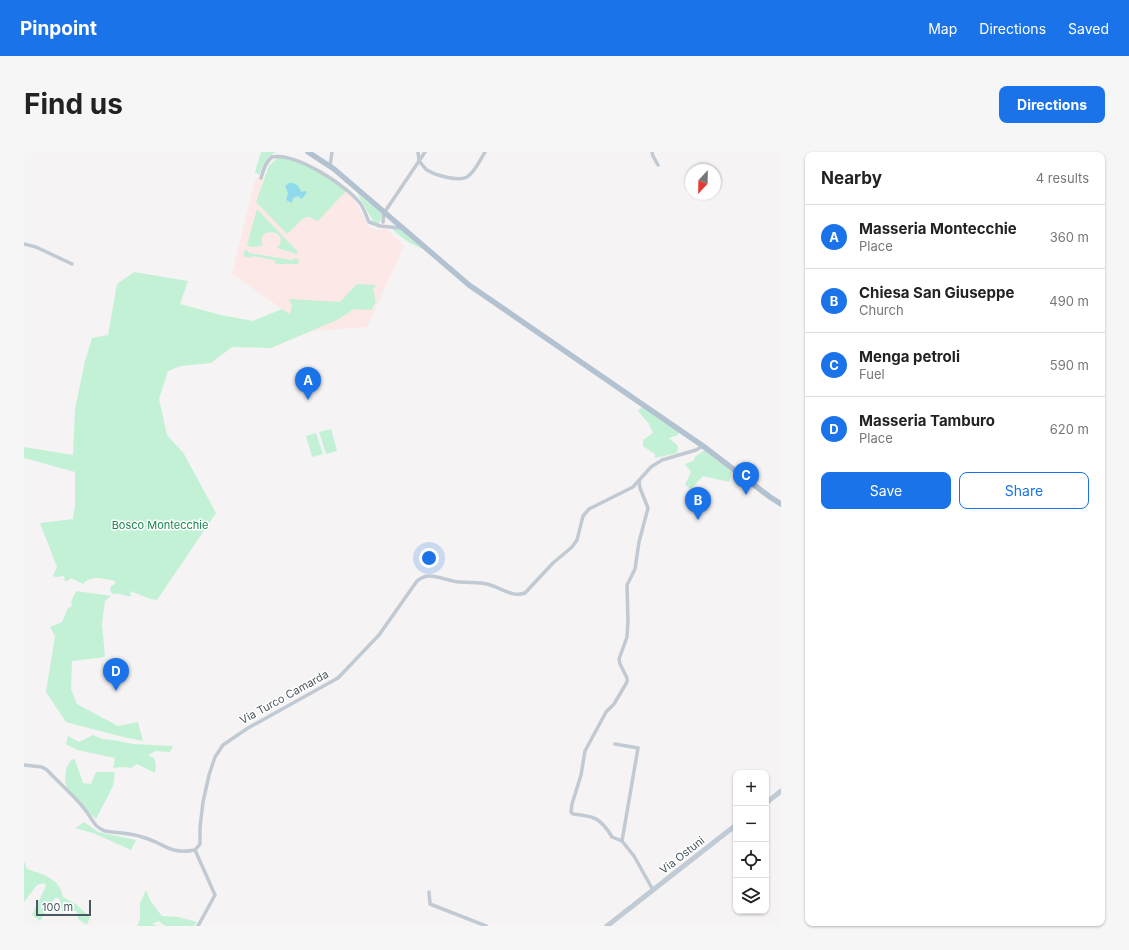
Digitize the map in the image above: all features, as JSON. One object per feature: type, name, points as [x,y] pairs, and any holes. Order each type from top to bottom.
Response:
[{"type":"main road","points":[[308,152],[330,166],[469,285],[703,446],[781,504]]},
{"type":"main road","points":[[769,801],[781,791]]},
{"type":"main road","name":"Via Ostuni","points":[[607,926],[733,827]]},
{"type":"street","points":[[261,178],[265,165],[272,157],[280,153],[287,152]]},
{"type":"street","points":[[330,166],[332,152]]},
{"type":"street","points":[[418,152],[419,160],[427,170],[442,176],[461,179],[467,177],[473,172],[485,152]]},
{"type":"street","points":[[383,222],[384,212],[425,152]]},
{"type":"street","points":[[652,152],[652,156],[658,165]]},
{"type":"street","points":[[292,154],[298,156]]},
{"type":"street","points":[[304,158],[325,170],[344,186],[360,204],[369,222],[379,226],[402,228]]},
{"type":"street","points":[[379,226],[383,222],[392,219]]},
{"type":"street","points":[[388,226],[392,219]]},
{"type":"street","points":[[24,244],[36,247],[72,264]]},
{"type":"street","name":"Via Turco Camarda","points":[[195,850],[200,844],[200,827],[203,802],[209,775],[215,757],[223,745],[248,728],[338,678],[379,635],[417,581],[423,577],[429,576],[460,582],[481,582],[490,584],[513,594],[525,593],[553,563],[572,547],[577,540],[584,514],[598,504],[633,487],[651,467],[662,460],[696,450],[703,446]]},
{"type":"street","points":[[639,481],[640,488],[648,508],[639,542],[635,569],[627,585],[627,632],[619,659],[627,678],[627,682],[614,704],[606,712],[585,751],[581,775],[571,812],[573,814],[593,818],[601,822],[606,826],[612,837],[622,841],[634,856],[653,890]]},
{"type":"street","points":[[614,744],[638,748],[622,841]]},
{"type":"street","points":[[24,765],[42,767],[47,770],[87,812],[91,821],[100,829],[141,836],[174,851],[180,852],[195,850],[215,895],[198,926]]},
{"type":"street","points":[[429,892],[430,904],[486,926]]},
{"type":"shaded area","points":[[286,156],[346,191],[355,201],[369,227],[376,230],[386,228],[404,246],[367,327],[314,331],[232,274],[256,177],[264,178],[269,166]]},
{"type":"green space","points":[[261,152],[276,152],[265,161],[259,175],[255,172]]},
{"type":"green space","points":[[286,156],[318,170],[346,191],[318,221],[305,217],[287,234],[256,202],[269,166],[277,158]]},
{"type":"green space","points":[[357,193],[382,214],[379,223],[374,223]]},
{"type":"green space","points":[[257,209],[298,252],[297,254],[277,248],[281,242],[280,237],[273,232],[268,232],[264,235],[262,239],[263,246],[251,247],[247,245]]},
{"type":"green space","points":[[390,227],[399,228],[423,249],[405,240]]},
{"type":"green space","points":[[247,250],[249,253],[292,260],[295,258],[299,260],[298,264],[276,264],[274,260],[244,256],[243,252]]},
{"type":"green space","name":"Bosco Montecchie","points":[[134,272],[188,281],[180,304],[221,315],[253,321],[282,309],[290,314],[292,306],[289,299],[340,302],[357,284],[376,285],[373,289],[376,302],[371,310],[354,309],[337,320],[271,348],[232,347],[211,363],[181,366],[168,371],[159,399],[167,435],[184,454],[216,513],[157,600],[130,591],[131,596],[113,594],[110,591],[111,586],[115,584],[115,581],[102,578],[90,579],[83,584],[71,578],[68,581],[65,581],[64,576],[53,576],[57,567],[40,523],[73,519],[75,505],[75,472],[24,458],[24,447],[73,455],[75,409],[85,361],[92,338],[108,335],[117,284]]},
{"type":"green space","points":[[642,407],[679,432],[678,435],[669,438],[678,446],[677,453],[655,458],[655,454],[643,446],[643,440],[653,433],[649,424],[638,411]]},
{"type":"green space","points":[[331,429],[337,451],[326,454],[319,432]]},
{"type":"green space","points":[[316,433],[323,454],[312,457],[306,436]]},
{"type":"green space","points":[[703,451],[732,472],[729,482],[703,476],[691,489],[685,485],[691,472],[685,464],[693,461],[695,457]]},
{"type":"green space","points":[[76,591],[111,596],[105,601],[102,624],[105,657],[72,661],[71,689],[77,704],[118,726],[138,722],[143,741],[66,722],[46,692],[55,636],[50,627],[62,622],[68,608],[72,606],[71,602]]},
{"type":"green space","points":[[93,735],[102,739],[133,744],[173,746],[170,752],[156,751],[148,755],[154,758],[156,765],[155,773],[137,764],[131,768],[113,768],[115,758],[77,750],[66,744],[68,736],[79,742]]},
{"type":"green space","points":[[73,759],[75,760],[83,783],[91,784],[96,772],[115,772],[113,786],[96,819],[75,799],[67,788],[65,774],[68,765]]},
{"type":"green space","points":[[84,822],[98,832],[136,840],[131,850],[93,833],[75,828]]},
{"type":"green space","points":[[24,861],[27,869],[45,875],[55,881],[63,897],[76,904],[90,917],[87,925],[78,919],[77,911],[62,911],[59,898],[55,898],[40,921],[32,915],[46,886],[44,883],[37,885],[24,902]]},
{"type":"green space","points":[[146,890],[151,902],[162,916],[178,917],[197,922],[194,926],[166,926],[158,921],[152,924],[158,926],[137,926],[140,919],[140,903]]},
{"type":"water","points":[[289,183],[297,185],[301,192],[307,192],[302,199],[298,196],[293,198],[292,203],[286,200],[288,193],[285,186]]},
{"type":"place","name":"Masseria Montecchie","points":[[308,400]]},
{"type":"place","name":"Menga petroli","points":[[746,495]]},
{"type":"place","name":"Chiesa San Giuseppe","points":[[698,520]]},
{"type":"place","name":"Masseria Tamburo","points":[[116,691]]}]
